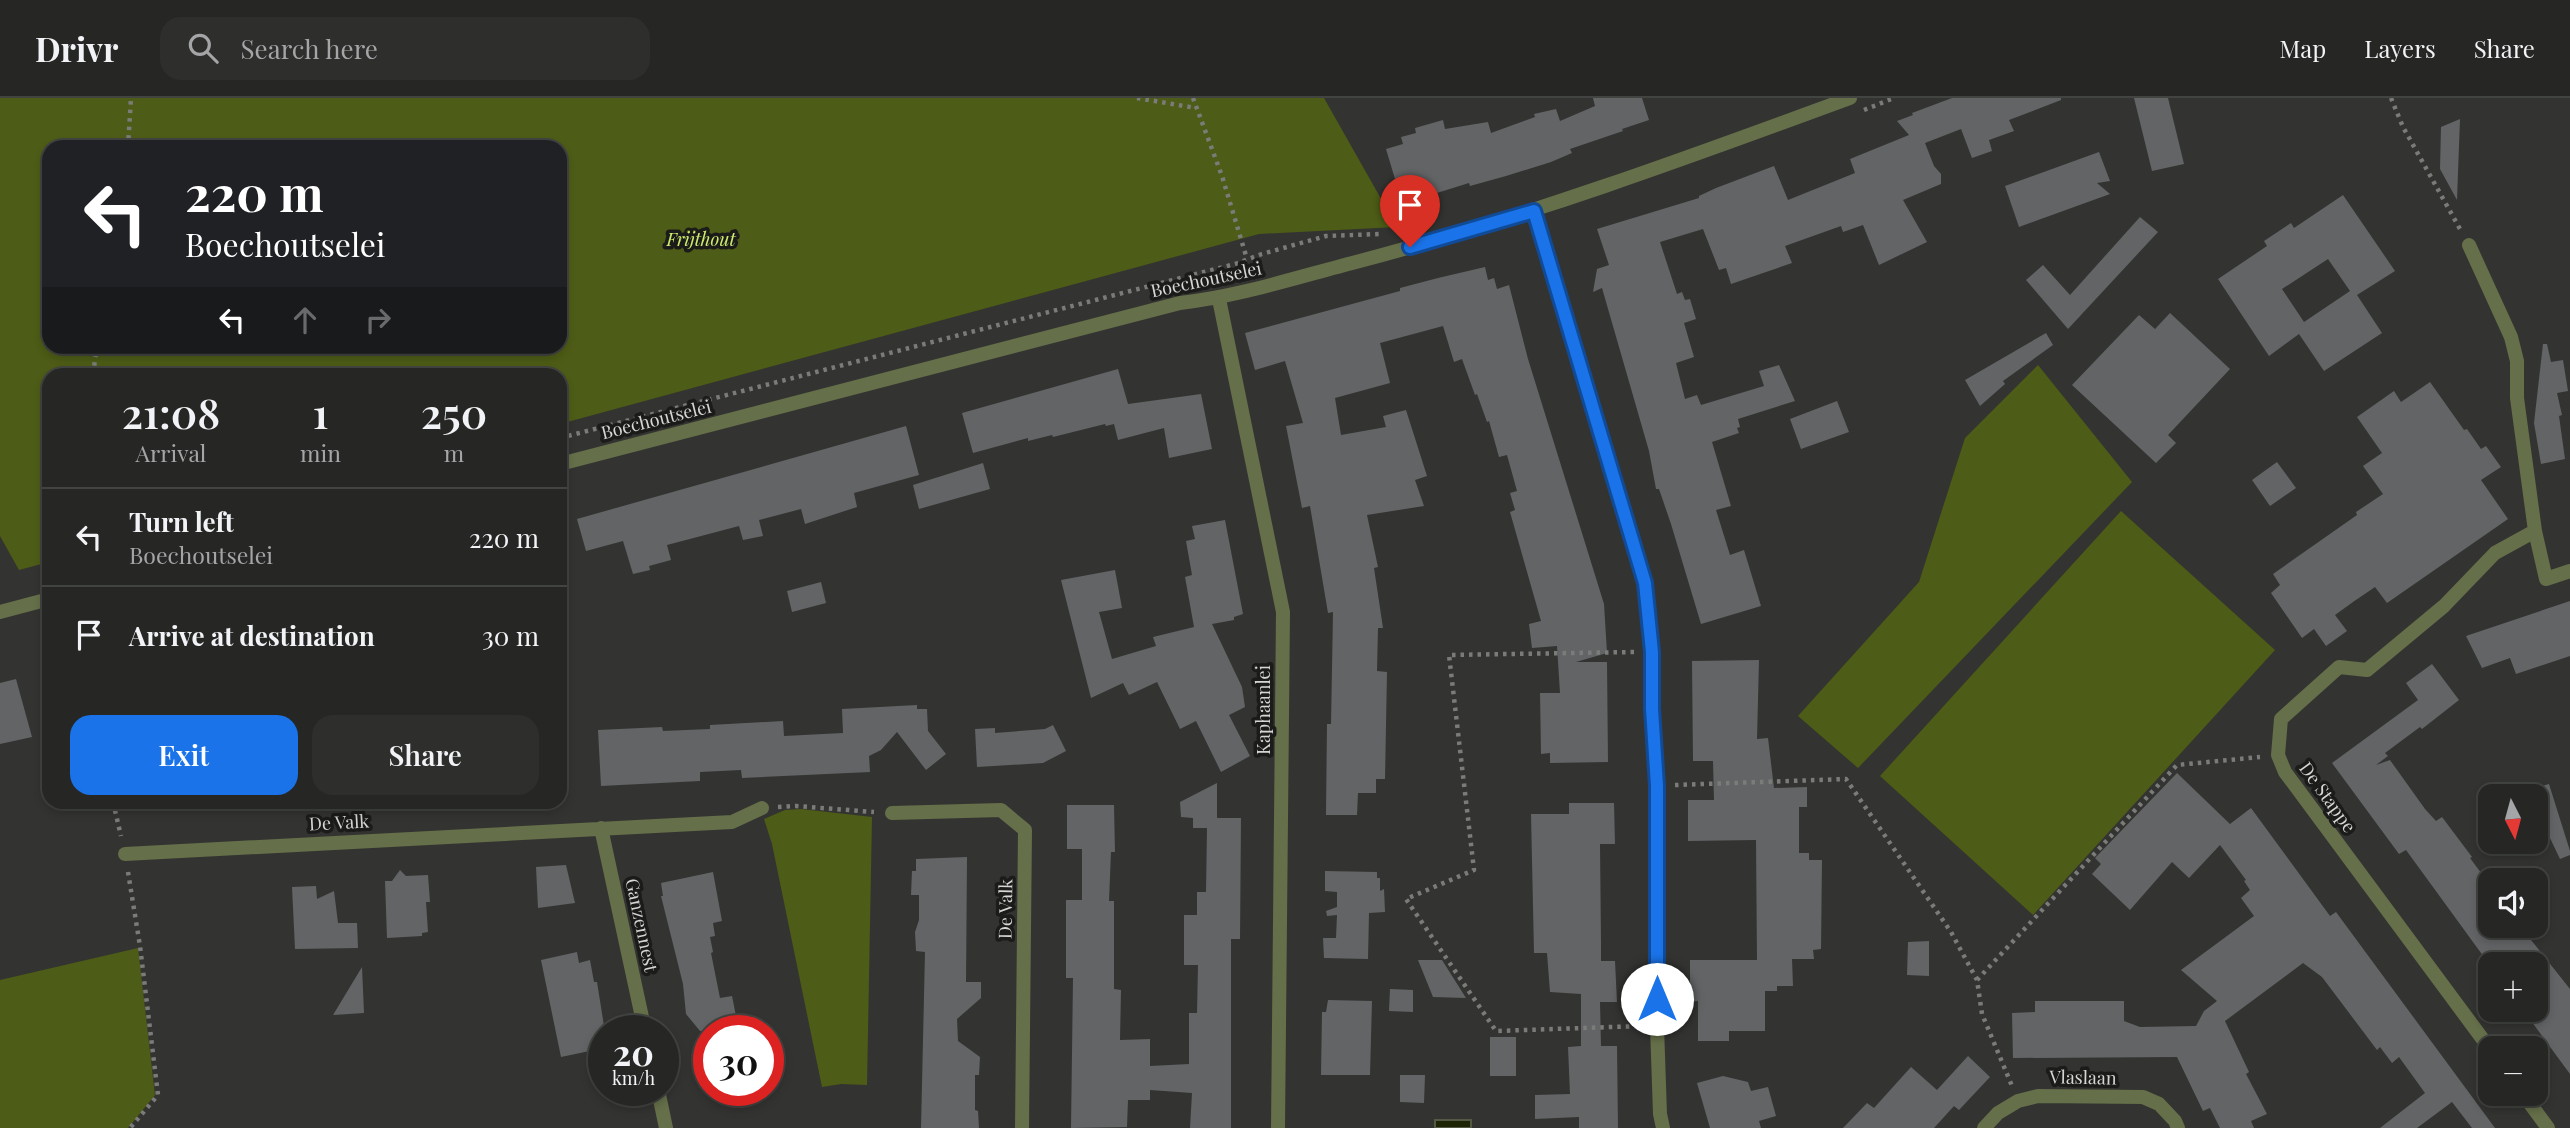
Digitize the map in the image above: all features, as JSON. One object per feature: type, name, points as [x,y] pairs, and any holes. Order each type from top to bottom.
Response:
[{"type":"street","name":"Boechoutselei","points":[[567,462],[1180,303],[1219,299],[1534,211],[1850,98]]},
{"type":"street","points":[[1534,211],[1645,583],[1652,652],[1652,709],[1657,786],[1657,1026],[1660,1114],[1663,1128]]},
{"type":"street","points":[[2469,245],[2511,337],[2517,361],[2517,398],[2535,531],[2546,579],[2570,570]]},
{"type":"street","name":"Kaphaanlei","points":[[1219,299],[1283,612],[1278,1128]]},
{"type":"street","name":"De Stappe","points":[[2480,1036],[2285,772],[2278,755],[2281,719],[2339,667],[2367,670],[2444,606],[2495,553],[2535,531]]},
{"type":"street","points":[[0,612],[42,601]]},
{"type":"street","name":"De Valk","points":[[125,854],[732,822],[762,808]]},
{"type":"street","name":"De Valk","points":[[892,813],[1001,810],[1025,830],[1022,1128]]},
{"type":"street","name":"Ganzennest","points":[[601,828],[642,1015]]},
{"type":"street","name":"Vlaslaan","points":[[1984,1128],[1998,1113],[2018,1101],[2038,1096],[2143,1097],[2159,1104],[2178,1128]]},
{"type":"street","points":[[661,1106],[666,1128]]},
{"type":"street","points":[[2532,1106],[2548,1128]]},
{"type":"path","points":[[128,140],[131,98]]},
{"type":"path","points":[[1137,98],[1197,108]]},
{"type":"path","points":[[1193,98],[1222,176],[1246,258]]},
{"type":"path","points":[[2391,98],[2403,127],[2469,245]]},
{"type":"path","points":[[567,436],[1213,270],[1326,236],[1382,233]]},
{"type":"path","points":[[1652,652],[1450,655],[1474,870],[1406,899],[1496,1031],[1657,1026]]},
{"type":"path","points":[[1977,980],[2177,765],[2278,755]]},
{"type":"path","points":[[1657,786],[1846,779],[1951,932],[1977,980],[1982,1014],[2018,1101]]},
{"type":"path","points":[[762,808],[796,806],[892,813]]},
{"type":"path","points":[[115,809],[140,946],[158,1095],[130,1128]]},
{"type":"green space","name":"Frijthout","points":[[0,98],[1324,98],[1397,227],[1259,234],[567,422],[567,368],[42,368],[42,564],[19,570],[0,536]]},
{"type":"green space","points":[[2038,365],[2132,482],[1858,768],[1798,716],[1919,582],[1965,438]]},
{"type":"green space","points":[[2121,511],[2275,650],[2033,915],[1880,776]]},
{"type":"green space","points":[[801,809],[872,817],[867,1085],[841,1084],[822,1087],[772,844],[764,819],[785,810]]},
{"type":"green space","points":[[138,948],[155,1095],[128,1128],[0,1128],[0,980]]},
{"type":"shaded area","points":[[1435,1120],[1471,1120],[1471,1128],[1435,1128]]},
{"type":"building","points":[[1593,98],[1642,98],[1649,120],[1570,149],[1572,153],[1551,162],[1470,186],[1469,183],[1424,197],[1420,183],[1398,189],[1386,149],[1403,144],[1401,137],[1416,133],[1415,128],[1443,120],[1445,129],[1488,122],[1491,133],[1535,117],[1534,114],[1556,109],[1560,121],[1595,106]]},
{"type":"building","points":[[1952,98],[2061,100],[2009,120],[2014,131],[1989,140],[1992,151],[1972,158],[1961,129],[1925,143],[1934,166],[1941,174],[1941,184],[1903,200],[1927,242],[1879,265],[1863,225],[1843,232],[1841,226],[1785,246],[1792,263],[1731,284],[1726,268],[1719,270],[1703,229],[1660,242],[1677,294],[1682,292],[1685,300],[1690,299],[1696,319],[1684,323],[1694,357],[1676,363],[1685,399],[1697,395],[1701,405],[1764,386],[1759,371],[1779,365],[1795,401],[1738,419],[1739,433],[1712,442],[1731,506],[1716,510],[1730,555],[1744,550],[1761,606],[1701,624],[1671,524],[1659,489],[1656,489],[1649,451],[1602,288],[1593,292],[1597,269],[1609,265],[1597,229],[1699,198],[1716,188],[1774,166],[1788,200],[1855,173],[1850,159],[1909,135],[1897,121]]},
{"type":"building","points":[[2134,98],[2168,98],[2184,164],[2152,171]]},
{"type":"building","points":[[2460,119],[2457,200],[2440,169],[2441,127]]},
{"type":"building","points":[[2099,152],[2110,181],[2097,183],[2110,194],[2019,227],[2005,186]]},
{"type":"building","points":[[2343,195],[2395,271],[2357,295],[2382,333],[2324,371],[2299,334],[2269,356],[2218,279],[2267,246],[2264,241],[2291,223],[2294,228]],"holes":[[[2328,259],[2350,291],[2304,322],[2282,289]]]},
{"type":"building","points":[[2140,217],[2158,232],[2068,329],[2026,280],[2043,265],[2070,295]]},
{"type":"building","points":[[1485,267],[1488,280],[1494,278],[1497,289],[1509,285],[1528,359],[1604,604],[1607,653],[1576,662],[1607,662],[1608,762],[1550,763],[1550,753],[1541,754],[1540,693],[1560,693],[1557,646],[1532,648],[1529,624],[1541,621],[1510,512],[1515,510],[1510,493],[1517,491],[1507,455],[1499,457],[1489,421],[1487,422],[1477,394],[1475,395],[1462,359],[1454,362],[1443,326],[1380,343],[1390,383],[1335,398],[1341,435],[1386,427],[1383,416],[1406,410],[1427,476],[1415,480],[1424,506],[1367,515],[1378,567],[1374,568],[1383,628],[1378,628],[1377,671],[1387,672],[1385,779],[1376,779],[1376,793],[1358,793],[1357,815],[1326,815],[1327,724],[1331,724],[1333,612],[1328,613],[1310,506],[1302,508],[1286,426],[1303,423],[1285,361],[1255,370],[1245,333],[1400,291],[1400,288]]},
{"type":"building","points":[[2170,313],[2230,369],[2168,435],[2176,443],[2156,463],[2072,385],[2139,315],[2155,329]]},
{"type":"building","points":[[2046,333],[2053,345],[2003,381],[2005,384],[1980,406],[1965,380]]},
{"type":"building","points":[[2543,344],[2547,344],[2551,362],[2563,360],[2568,391],[2557,393],[2562,415],[2559,416],[2565,459],[2541,464],[2534,423]]},
{"type":"building","points":[[1118,369],[1128,404],[1201,394],[1212,449],[1169,458],[1164,428],[1118,440],[1114,424],[1105,424],[1053,437],[1052,435],[1028,441],[1028,438],[973,453],[962,413]]},
{"type":"building","points":[[2430,382],[2464,430],[2467,429],[2481,449],[2486,446],[2501,467],[2481,480],[2508,519],[2387,603],[2375,587],[2353,602],[2335,615],[2347,631],[2326,646],[2314,629],[2302,638],[2271,593],[2280,585],[2273,574],[2383,494],[2363,466],[2382,453],[2357,417],[2394,391],[2401,402]]},
{"type":"building","points":[[1837,401],[1849,432],[1801,449],[1790,419]]},
{"type":"building","points":[[906,426],[919,475],[854,493],[857,507],[805,524],[801,509],[759,520],[763,536],[743,540],[739,526],[667,545],[671,560],[649,566],[650,570],[633,574],[623,541],[586,551],[577,519]]},
{"type":"building","points":[[2277,462],[2296,488],[2270,506],[2252,480]]},
{"type":"building","points":[[983,463],[990,489],[919,509],[913,485]]},
{"type":"building","points":[[1225,520],[1243,614],[1234,617],[1234,620],[1212,624],[1242,687],[1245,707],[1229,715],[1250,756],[1221,772],[1196,721],[1180,729],[1157,682],[1129,695],[1123,683],[1091,698],[1061,580],[1115,570],[1122,608],[1099,612],[1112,659],[1156,646],[1153,637],[1194,627],[1185,577],[1192,575],[1186,541],[1195,539],[1192,526]]},
{"type":"building","points":[[821,582],[826,603],[792,612],[787,591]]},
{"type":"building","points":[[2570,601],[2570,656],[2516,674],[2510,658],[2482,668],[2466,636]]},
{"type":"building","points":[[1759,660],[1757,739],[1768,738],[1774,788],[1807,787],[1807,807],[1799,807],[1799,853],[1809,853],[1809,860],[1822,860],[1821,949],[1813,950],[1814,959],[1792,959],[1793,986],[1777,986],[1777,991],[1765,991],[1765,1031],[1729,1031],[1729,1041],[1698,1041],[1698,1001],[1690,1002],[1690,960],[1757,960],[1756,840],[1688,841],[1688,800],[1714,800],[1713,761],[1693,761],[1692,661]]},
{"type":"building","points":[[2432,664],[2459,700],[2385,753],[2388,756],[2376,765],[2390,760],[2425,809],[2436,821],[2442,817],[2472,857],[2470,858],[2478,869],[2478,938],[2530,938],[2541,952],[2480,952],[2406,850],[2399,854],[2332,763],[2418,700],[2406,683]]},
{"type":"building","points":[[16,679],[32,737],[0,744],[0,683]]},
{"type":"building","points":[[917,705],[917,709],[927,709],[928,731],[946,754],[926,770],[897,732],[881,750],[869,756],[870,772],[742,778],[741,770],[700,772],[700,781],[601,786],[598,730],[662,727],[663,731],[710,729],[710,725],[783,721],[784,736],[843,733],[842,709]]},
{"type":"building","points":[[1053,725],[1066,751],[1043,763],[977,767],[975,729],[995,728],[995,733],[1045,729]]},
{"type":"building","points":[[2177,773],[2230,824],[2251,808],[2330,916],[2336,912],[2495,1128],[2472,1128],[2452,1102],[2417,1128],[2380,1128],[2425,1093],[2399,1057],[2392,1063],[2380,1047],[2377,1050],[2322,977],[2303,963],[2225,1021],[2249,1072],[2246,1074],[2267,1114],[2251,1121],[2254,1128],[2220,1128],[2210,1108],[2203,1111],[2177,1057],[2013,1058],[2012,1013],[2035,1012],[2035,1001],[2124,1001],[2124,1021],[2140,1027],[2196,1026],[2204,1011],[2217,1001],[2181,970],[2254,916],[2241,898],[2250,890],[2244,881],[2246,880],[2220,845],[2189,878],[2172,862],[2130,910],[2092,874],[2101,864],[2095,858]]},
{"type":"building","points":[[1217,783],[1217,818],[1241,818],[1240,939],[1231,939],[1231,1128],[1190,1128],[1192,1093],[1150,1090],[1150,1100],[1128,1100],[1127,1127],[1071,1128],[1073,978],[1066,978],[1066,900],[1082,900],[1082,849],[1067,849],[1067,805],[1114,805],[1115,852],[1111,852],[1109,901],[1114,901],[1114,989],[1121,990],[1120,1040],[1150,1039],[1150,1066],[1189,1064],[1189,1013],[1197,1013],[1198,965],[1184,965],[1184,915],[1197,915],[1197,892],[1206,892],[1207,828],[1193,828],[1193,818],[1181,817],[1180,802]]},
{"type":"building","points":[[2548,784],[2570,851],[2570,855],[2560,859],[2548,834]]},
{"type":"building","points":[[1569,803],[1614,803],[1615,844],[1600,844],[1601,961],[1615,961],[1617,1002],[1600,1002],[1601,1046],[1617,1046],[1618,1128],[1579,1128],[1579,1117],[1535,1119],[1535,1095],[1570,1094],[1568,1047],[1581,1046],[1581,994],[1550,992],[1547,953],[1534,953],[1531,814],[1569,814]]},
{"type":"building","points":[[967,857],[966,982],[981,982],[981,998],[957,1019],[958,1041],[980,1057],[979,1075],[975,1075],[975,1110],[978,1111],[979,1128],[921,1128],[925,952],[916,951],[919,895],[911,895],[912,871],[916,871],[916,859]]},
{"type":"building","points":[[566,865],[575,903],[538,908],[536,867]]},
{"type":"building","points":[[400,870],[406,876],[428,875],[428,932],[422,933],[422,936],[387,938],[385,881],[392,881]]},
{"type":"building","points":[[1325,871],[1377,872],[1377,878],[1380,878],[1380,891],[1384,889],[1385,912],[1369,913],[1368,959],[1324,958],[1323,938],[1336,938],[1337,915],[1327,916],[1326,911],[1337,907],[1337,892],[1325,891]]},
{"type":"building","points":[[713,872],[722,921],[713,923],[715,936],[710,937],[711,953],[720,998],[732,996],[736,1015],[693,1015],[693,1022],[686,1014],[683,984],[661,896],[661,883]]},
{"type":"building","points":[[316,886],[317,899],[334,891],[338,923],[357,923],[358,948],[295,949],[292,887]]},
{"type":"building","points":[[1929,941],[1929,976],[1907,975],[1908,942]]},
{"type":"building","points":[[577,952],[579,963],[590,960],[602,1015],[588,1015],[588,1051],[561,1057],[541,960]]},
{"type":"building","points":[[1418,960],[1442,960],[1466,998],[1433,997]]},
{"type":"building","points":[[2548,961],[2570,989],[2570,1074],[2548,1044],[2548,1036],[2542,1036],[2532,1022],[2548,1022]]},
{"type":"building","points":[[362,967],[364,1013],[333,1015]]},
{"type":"building","points":[[1390,989],[1413,990],[1413,1012],[1389,1011]]},
{"type":"building","points":[[1328,1000],[1372,1001],[1370,1075],[1321,1075],[1322,1012],[1326,1012]]},
{"type":"building","points":[[1490,1037],[1516,1037],[1516,1076],[1490,1076]]},
{"type":"building","points":[[1968,1056],[1990,1077],[1959,1110],[1954,1106],[1934,1128],[1843,1128],[1867,1103],[1874,1108],[1911,1067],[1937,1090]]},
{"type":"building","points":[[1400,1075],[1425,1075],[1424,1103],[1400,1102]]},
{"type":"building","points":[[1723,1076],[1748,1082],[1751,1091],[1768,1087],[1776,1116],[1759,1121],[1761,1128],[1710,1128],[1697,1083]]},
{"type":"route","points":[[1410,247],[1534,211],[1645,583],[1652,652],[1652,709],[1657,786],[1657,999]]}]
